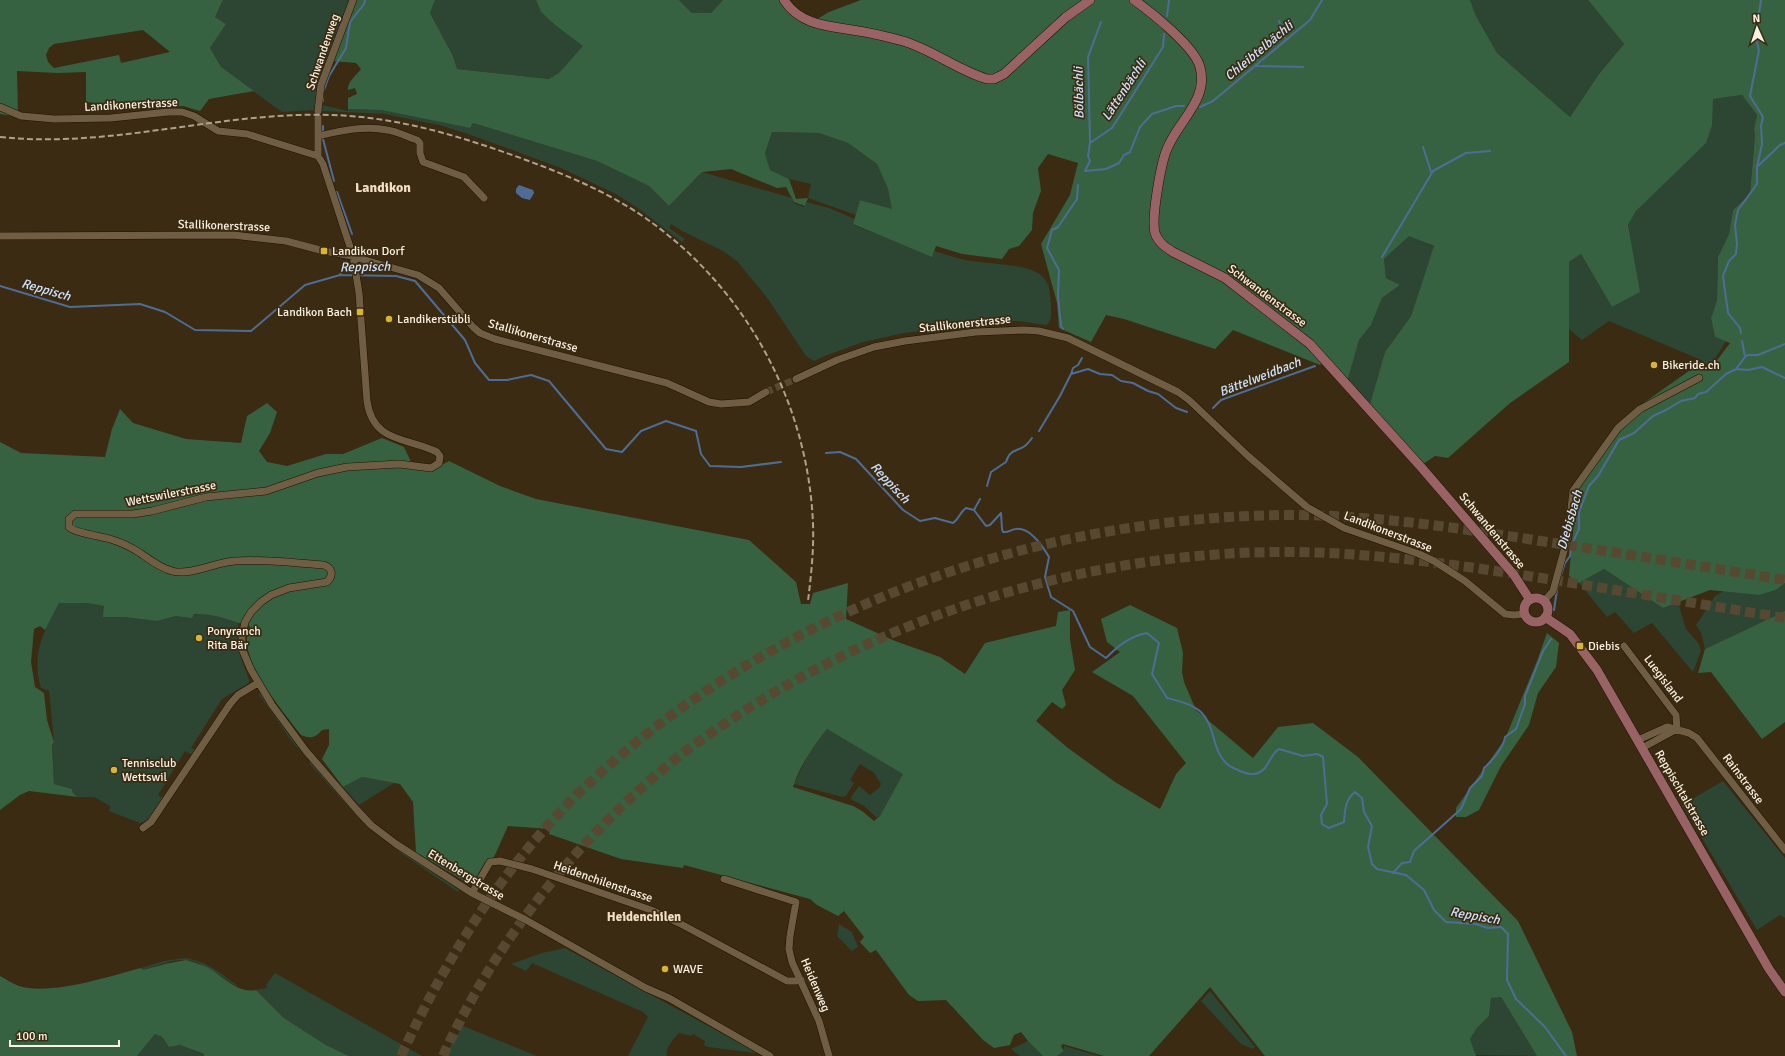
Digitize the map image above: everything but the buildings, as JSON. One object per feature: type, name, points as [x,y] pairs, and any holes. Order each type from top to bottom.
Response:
[{"type":"main road","points":[[784,0],[795,13],[814,24],[903,41],[927,50],[987,79],[994,79],[1004,74],[1066,18],[1090,0]]},
{"type":"main road","name":"Schwandenstrasse","points":[[1134,0],[1187,46],[1198,62],[1201,72],[1201,85],[1198,99],[1171,140],[1164,160],[1154,222],[1155,232],[1159,241],[1169,250],[1225,278],[1310,344],[1447,497],[1514,575],[1530,600]]},
{"type":"main road","points":[[1536,598],[1544,601],[1548,611],[1545,617],[1541,621],[1534,622],[1528,619],[1525,614],[1525,604],[1536,598]]},
{"type":"main road","name":"Reppischtalstrasse","points":[[1545,617],[1570,634],[1592,663],[1640,744],[1768,969],[1785,992]]},
{"type":"street","name":"Schwandenweg","points":[[318,156],[318,114],[321,85],[353,0]]},
{"type":"street","name":"Landikonerstrasse","points":[[0,108],[21,116],[46,119],[111,118],[182,112],[194,116],[218,131],[247,134],[318,156]]},
{"type":"street","points":[[318,136],[338,131],[371,128],[388,130],[410,138],[420,142],[420,153],[423,162],[464,176],[484,198]]},
{"type":"street","points":[[318,156],[323,164],[353,256]]},
{"type":"street","name":"Stallikonerstrasse","points":[[0,236],[250,236],[286,241],[324,251],[353,256],[418,275],[439,288],[473,327],[495,339],[667,383],[709,402],[721,404],[748,402],[766,392]]},
{"type":"street","name":"Wettswilerstrasse","points":[[245,622],[256,607],[271,596],[295,586],[327,582],[331,575],[330,569],[324,565],[237,561],[217,563],[183,572],[174,572],[161,567],[120,543],[100,536],[74,531],[69,527],[68,521],[71,516],[75,514],[133,514],[152,511],[206,497],[266,491],[318,473],[347,467],[398,464],[431,468],[436,466],[440,460],[437,452],[385,433],[370,417],[367,400],[357,281],[353,256]]},
{"type":"street","name":"Stallikonerstrasse","points":[[796,379],[837,360],[874,347],[905,341],[976,332],[1018,330],[1039,331],[1068,338],[1178,392]]},
{"type":"street","points":[[1544,601],[1553,591],[1568,536],[1573,491],[1577,485],[1618,428],[1640,409],[1699,378]]},
{"type":"street","name":"Landikonerstrasse","points":[[1178,392],[1189,400],[1248,456],[1307,507],[1344,528],[1419,554],[1434,561],[1466,581],[1505,614],[1525,614]]},
{"type":"street","name":"Ettenbergstrasse","points":[[245,622],[242,636],[242,649],[245,659],[258,683],[272,705],[306,751],[371,825],[396,844],[472,893],[526,920],[646,988],[669,998],[770,1056]]},
{"type":"street","name":"Luegisland","points":[[1624,646],[1676,715],[1678,729]]},
{"type":"street","points":[[143,828],[151,822],[230,704],[238,695],[258,683]]},
{"type":"street","name":"Rainstrasse","points":[[1640,744],[1667,727],[1689,733],[1697,738],[1785,850]]},
{"type":"street","points":[[1640,744],[1678,729]]},
{"type":"street","name":"Heidenchilenstrasse","points":[[472,893],[486,866],[490,862],[496,860],[532,869],[651,910],[787,980],[801,980]]},
{"type":"street","name":"Heidenweg","points":[[724,879],[796,902],[789,949],[792,962],[819,1021],[829,1056]]},
{"type":"green space","points":[[0,0],[223,0],[215,17],[226,24],[210,48],[221,67],[254,91],[209,99],[200,111],[183,106],[142,107],[86,102],[86,72],[57,73],[17,71],[18,117],[0,114]],"holes":[[[143,30],[170,52],[121,63],[119,55],[54,68],[48,62],[46,55],[49,48],[54,44]]]},
{"type":"green space","points":[[223,0],[350,0],[328,57],[315,110],[282,112],[220,67],[210,48],[226,24],[215,17]]},
{"type":"green space","points":[[357,0],[435,0],[430,13],[453,56],[457,69],[549,79],[559,73],[583,46],[555,25],[541,12],[536,0],[679,0],[692,13],[711,13],[723,0],[780,0],[791,15],[807,25],[829,12],[861,0],[1470,0],[1476,16],[1497,53],[1570,117],[1599,74],[1624,44],[1588,0],[1785,0],[1785,583],[1776,590],[1759,595],[1710,590],[1663,608],[1604,569],[1579,583],[1569,576],[1577,486],[1642,404],[1696,366],[1709,371],[1730,343],[1715,337],[1711,318],[1717,300],[1718,257],[1729,234],[1733,210],[1750,194],[1755,135],[1754,129],[1757,115],[1742,95],[1713,99],[1712,125],[1706,143],[1636,211],[1628,225],[1640,292],[1612,307],[1581,254],[1569,262],[1569,362],[1510,403],[1448,458],[1435,456],[1423,464],[1370,404],[1385,352],[1411,316],[1434,246],[1409,236],[1384,259],[1386,278],[1400,285],[1382,298],[1371,325],[1359,340],[1348,379],[1327,358],[1320,365],[1233,330],[1215,349],[1124,319],[1106,315],[1091,342],[1059,328],[1057,303],[1041,244],[1070,195],[1078,163],[1048,154],[1038,168],[1041,191],[1033,213],[1032,230],[1019,246],[1009,249],[1002,259],[962,254],[936,246],[932,257],[853,224],[860,200],[892,209],[888,189],[877,164],[848,143],[819,133],[772,132],[765,153],[770,170],[789,179],[796,199],[808,198],[805,206],[794,202],[786,187],[777,188],[731,169],[702,172],[669,206],[649,186],[597,161],[473,123],[470,128],[381,110],[348,109],[348,98],[357,94],[355,88],[348,90],[348,87],[352,79],[361,69],[356,63],[332,61]]},
{"type":"green space","points":[[435,0],[536,0],[541,12],[555,25],[584,46],[559,74],[549,79],[457,69],[453,56],[430,13]]},
{"type":"green space","points":[[679,0],[723,0],[711,13],[692,13]]},
{"type":"green space","points":[[1470,0],[1588,0],[1624,44],[1599,74],[1570,117],[1497,53],[1476,16]]},
{"type":"green space","points":[[1742,95],[1757,115],[1754,129],[1755,135],[1750,194],[1733,210],[1729,234],[1718,257],[1717,300],[1711,318],[1715,337],[1726,341],[1713,362],[1707,365],[1701,360],[1609,321],[1582,340],[1569,329],[1569,262],[1581,254],[1612,307],[1639,292],[1628,225],[1636,211],[1712,125],[1712,99]]},
{"type":"green space","points":[[322,105],[348,111],[348,109],[381,110],[470,128],[473,123],[597,161],[649,186],[669,206],[702,172],[792,198],[794,203],[804,207],[807,202],[829,208],[855,219],[854,225],[932,256],[934,251],[967,260],[1030,269],[1043,277],[1048,286],[1050,292],[1051,318],[1046,325],[1019,321],[994,322],[904,333],[863,342],[814,361],[806,356],[768,299],[737,261],[723,251],[671,224],[669,228],[685,239],[682,242],[639,209],[616,194],[561,168],[439,125],[384,114],[322,111]]},
{"type":"green space","points":[[772,132],[819,133],[848,143],[877,164],[888,189],[893,210],[860,200],[856,215],[808,198],[811,184],[789,179],[770,170],[765,153]]},
{"type":"green space","points":[[1409,235],[1434,247],[1411,316],[1385,352],[1370,404],[1348,379],[1359,340],[1371,325],[1382,298],[1400,285],[1386,278],[1384,259]]},
{"type":"green space","points":[[267,403],[277,412],[270,433],[259,451],[267,462],[287,466],[326,454],[343,454],[382,438],[404,447],[413,466],[440,466],[449,461],[500,486],[536,499],[749,540],[796,582],[801,604],[810,604],[813,593],[848,583],[846,619],[895,641],[940,657],[965,674],[985,643],[1056,626],[1058,612],[1070,610],[1070,640],[1075,670],[1062,690],[1066,705],[1062,709],[1052,702],[1036,721],[1068,748],[1115,782],[1160,809],[1176,774],[1186,763],[1133,696],[1092,672],[1120,652],[1107,642],[1101,619],[1130,605],[1177,628],[1183,653],[1182,672],[1184,682],[1196,710],[1253,758],[1278,727],[1313,723],[1358,757],[1518,921],[1572,1032],[1577,1056],[1537,1056],[1501,997],[1491,998],[1489,1016],[1477,1028],[1470,1039],[1476,1056],[1265,1056],[1210,987],[1149,1056],[1104,1056],[1063,1044],[1061,1046],[1064,1051],[1057,1056],[1043,1056],[1021,1032],[1014,1035],[1010,1045],[994,1048],[983,1040],[946,1000],[918,1001],[909,995],[876,950],[870,953],[860,942],[864,937],[844,911],[838,916],[817,905],[810,899],[684,865],[683,868],[621,859],[549,834],[550,829],[508,826],[494,857],[485,862],[474,881],[469,878],[464,881],[416,852],[413,802],[400,784],[362,777],[343,787],[322,759],[329,745],[329,729],[322,730],[313,737],[301,735],[276,702],[259,676],[248,650],[247,636],[250,626],[209,615],[194,614],[192,618],[176,616],[157,621],[124,617],[103,617],[104,606],[87,603],[59,603],[45,630],[40,626],[34,629],[31,662],[35,687],[44,693],[47,720],[54,742],[52,745],[54,784],[72,789],[73,793],[78,797],[29,791],[20,795],[0,810],[0,442],[21,453],[105,457],[112,429],[120,409],[133,423],[186,439],[241,443],[247,416]],"holes":[[[827,729],[903,774],[880,816],[874,821],[853,806],[793,787],[807,756]]]},
{"type":"green space","points":[[1604,569],[1663,608],[1678,602],[1686,629],[1699,644],[1701,651],[1693,672],[1652,623],[1634,633],[1615,612],[1607,617],[1579,583]]},
{"type":"green space","points":[[1785,583],[1785,611],[1705,649],[1701,633],[1696,625],[1715,596],[1724,591],[1759,595],[1776,590]]},
{"type":"green space","points":[[59,603],[87,603],[105,606],[104,617],[124,617],[157,621],[176,616],[203,613],[239,623],[237,639],[239,652],[249,683],[222,699],[191,748],[196,750],[193,755],[185,751],[158,795],[164,799],[150,820],[140,823],[109,811],[110,806],[94,797],[78,797],[73,793],[72,789],[54,784],[52,745],[54,742],[49,691],[41,688],[37,665],[40,644]]},
{"type":"green space","points":[[1785,611],[1785,722],[1762,739],[1711,672],[1698,673],[1705,649]]},
{"type":"green space","points":[[1547,633],[1559,643],[1556,667],[1538,693],[1529,725],[1501,766],[1479,810],[1466,817],[1456,817],[1456,808],[1505,739]]},
{"type":"green space","points":[[258,693],[262,695],[309,760],[293,743]]},
{"type":"green space","points":[[827,729],[904,774],[880,816],[877,818],[863,805],[852,800],[851,797],[859,786],[870,795],[879,788],[881,784],[874,773],[860,764],[850,780],[854,783],[846,796],[842,797],[794,784],[809,753]]},
{"type":"green space","points":[[310,761],[364,822],[365,825],[309,763]]},
{"type":"green space","points":[[362,777],[394,783],[359,805],[343,787]]},
{"type":"green space","points":[[1723,781],[1785,858],[1785,918],[1780,915],[1757,930],[1682,805]]},
{"type":"green space","points":[[398,851],[402,852],[459,890],[458,892]]},
{"type":"green space","points":[[839,924],[852,932],[858,947],[852,951],[837,936]]},
{"type":"green space","points":[[565,948],[756,1053],[708,1047],[704,1045],[705,1041],[693,1034],[691,1036],[679,1033],[667,1049],[667,1056],[628,1056],[648,1017],[643,1012],[532,963],[526,971],[511,964],[542,953]]},
{"type":"green space","points":[[184,958],[206,964],[237,985],[236,986],[205,966],[192,961],[181,960],[164,963],[143,970],[141,968],[164,961]]},
{"type":"green space","points":[[186,960],[213,970],[236,987],[256,990],[284,1018],[326,1045],[349,1056],[204,1056],[204,1054],[180,1045],[169,1047],[162,1037],[155,1034],[137,1056],[0,1056],[0,976],[19,986],[47,989],[80,984],[141,968],[143,970]]},
{"type":"green space","points":[[275,973],[422,1056],[349,1056],[326,1045],[284,1018],[256,990],[267,988],[266,985]]},
{"type":"green space","points":[[1210,991],[1255,1047],[1253,1049],[1241,1044],[1201,1001]]},
{"type":"green space","points":[[1491,997],[1501,997],[1537,1056],[1475,1055],[1470,1039],[1477,1028],[1489,1016]]},
{"type":"green space","points":[[463,1026],[537,1056],[444,1056]]},
{"type":"green space","points":[[155,1034],[162,1037],[169,1047],[180,1045],[205,1055],[137,1056]]},
{"type":"green space","points":[[1028,1041],[1043,1056],[1020,1056],[1011,1049]]},
{"type":"green space","points":[[1064,1046],[1099,1056],[1057,1056],[1064,1051]]},
{"type":"water","points":[[519,185],[533,190],[534,193],[530,200],[522,198],[516,193],[516,189]]},
{"type":"waterway","points":[[324,90],[329,76],[346,48],[350,22],[364,4],[365,0]]},
{"type":"waterway","name":"Lättenbächli","points":[[1167,16],[1169,0]]},
{"type":"waterway","name":"Chleibtelbächli","points":[[1200,107],[1213,101],[1310,20],[1322,0]]},
{"type":"waterway","points":[[1741,333],[1740,328],[1728,313],[1723,276],[1729,261],[1736,254],[1737,244],[1735,225],[1738,210],[1757,184],[1757,167],[1762,144],[1761,126],[1763,117],[1750,96],[1759,50],[1756,39],[1758,34],[1757,27],[1761,0]]},
{"type":"waterway","points":[[1279,21],[1286,40]]},
{"type":"waterway","name":"Bölbächli","points":[[1090,142],[1088,57],[1101,22]]},
{"type":"waterway","name":"Lättenbächli","points":[[1085,171],[1090,161],[1088,156],[1090,143],[1112,128],[1163,47],[1164,34]]},
{"type":"waterway","points":[[1256,66],[1303,67]]},
{"type":"waterway","points":[[323,94],[323,101]]},
{"type":"waterway","name":"Chleibtelbächli","points":[[1085,171],[1106,169],[1119,163],[1124,155],[1130,152],[1140,127],[1152,114],[1176,106],[1184,106]]},
{"type":"waterway","points":[[323,126],[323,131]]},
{"type":"waterway","points":[[323,139],[334,181]]},
{"type":"waterway","points":[[1758,166],[1780,145],[1785,143]]},
{"type":"waterway","points":[[1423,147],[1431,172]]},
{"type":"waterway","points":[[1382,257],[1433,171],[1466,153],[1490,151]]},
{"type":"waterway","name":"Lättenbächli","points":[[1063,329],[1061,326],[1058,296],[1059,270],[1047,248],[1052,230],[1058,227],[1077,199],[1078,185]]},
{"type":"waterway","points":[[337,192],[352,234]]},
{"type":"waterway","points":[[340,275],[344,265]]},
{"type":"waterway","name":"Reppisch","points":[[0,286],[70,307],[140,304],[165,312],[195,330],[251,331],[305,285],[340,275],[396,276],[415,281],[465,340],[475,363],[489,380],[507,380],[531,375],[549,381],[606,449],[622,452],[641,431],[666,421],[696,431],[701,454],[710,466],[741,467],[781,462]]},
{"type":"waterway","points":[[1736,369],[1745,357],[1742,341]]},
{"type":"waterway","points":[[1745,357],[1748,355],[1758,355],[1785,344]]},
{"type":"waterway","name":"Lättenbächli","points":[[1071,374],[1073,368],[1078,365],[1082,358]]},
{"type":"waterway","name":"Bättelweidbach","points":[[1213,408],[1221,400],[1315,366]]},
{"type":"waterway","name":"Diebisbach","points":[[1561,575],[1565,563],[1570,556],[1571,546],[1579,529],[1579,512],[1589,486],[1598,476],[1619,440],[1634,433],[1653,416],[1681,401],[1695,398],[1698,394],[1706,392],[1726,374],[1736,369],[1748,370],[1762,367],[1785,378]]},
{"type":"waterway","name":"Bättelweidbach","points":[[1039,431],[1071,374],[1088,369],[1100,374],[1112,375],[1121,381],[1133,383],[1148,391],[1158,394],[1176,408],[1187,412]]},
{"type":"waterway","name":"Bättelweidbach","points":[[987,486],[991,472],[1006,462],[1011,453],[1025,446],[1032,438]]},
{"type":"waterway","name":"Reppisch","points":[[826,453],[840,452],[856,459],[903,510],[920,521],[935,518],[953,523],[966,508],[974,510],[986,526],[990,525],[1001,513],[1003,532],[1021,529],[1031,534],[1040,543],[1049,557],[1045,577],[1051,597],[1073,611],[1090,647],[1106,658],[1125,642],[1141,634],[1147,633],[1159,643],[1152,674],[1167,698],[1189,705],[1201,712],[1209,724],[1218,752],[1230,766],[1246,773],[1256,774],[1265,768],[1273,755],[1279,749],[1303,756],[1317,754],[1323,757],[1327,804],[1321,815],[1322,824],[1329,828],[1344,822],[1347,802],[1355,792],[1362,798],[1364,812],[1372,826],[1368,847],[1372,864],[1377,869],[1406,875],[1424,890],[1434,910],[1446,922],[1476,924],[1488,928],[1501,927],[1508,934],[1507,980],[1516,999],[1545,1027],[1566,1056]]},
{"type":"waterway","name":"Bättelweidbach","points":[[974,510],[980,499]]},
{"type":"waterway","name":"Diebisbach","points":[[1554,610],[1558,583]]},
{"type":"waterway","name":"Diebisbach","points":[[1393,873],[1402,863],[1410,862],[1414,851],[1461,809],[1470,788],[1482,776],[1484,768],[1500,750],[1505,737],[1516,729],[1525,704],[1525,696],[1543,651],[1551,639]]},
{"type":"tunnel","points":[[766,392],[796,379]]},
{"type":"tunnel","points":[[401,1056],[438,982],[481,912],[504,878],[557,815],[586,786],[661,723],[741,668],[827,622],[917,583],[1010,553],[1105,532],[1202,519],[1299,515],[1362,518],[1454,528],[1785,580]]},
{"type":"tunnel","points":[[443,1056],[463,1015],[486,974],[539,898],[600,828],[668,765],[734,717],[806,675],[871,642],[938,615],[1008,592],[1078,574],[1150,562],[1222,554],[1294,552],[1326,553],[1422,561],[1485,569],[1785,618]]},
{"type":"railway","points":[[0,137],[42,139],[84,138],[249,118],[290,115],[356,116],[402,123],[471,141],[564,175],[611,197],[641,215],[677,243],[710,275],[739,310],[763,349],[783,390],[798,433],[808,478],[813,524],[812,563],[808,601]]},
{"type":"place","name":"Landikon Dorf","points":[[324,251]]},
{"type":"place","name":"Landikon Bach","points":[[360,312]]},
{"type":"place","name":"Landikerstübli","points":[[389,319]]},
{"type":"place","name":"Bikeride.ch","points":[[1654,365]]},
{"type":"place","name":"Ponyranch Rita Bär","points":[[199,638]]},
{"type":"place","name":"Diebis","points":[[1580,646]]},
{"type":"place","name":"Tennisclub Wettswil","points":[[114,770]]},
{"type":"place","name":"WAVE","points":[[665,969]]},
{"type":"district","name":"Landikon","points":[[383,187]]},
{"type":"district","name":"Heidenchilen","points":[[644,917]]}]
